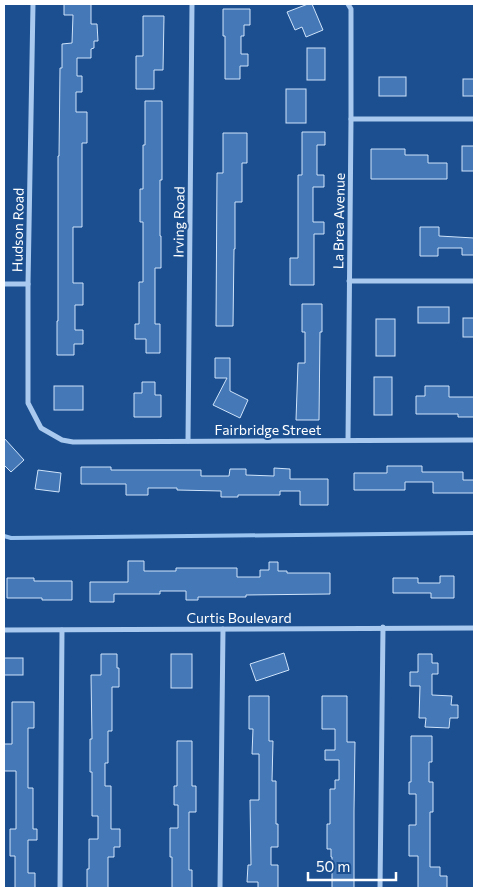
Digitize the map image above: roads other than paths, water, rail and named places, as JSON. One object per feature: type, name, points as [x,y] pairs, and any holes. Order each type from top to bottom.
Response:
[{"type":"street","name":"Hudson Road","points":[[33,4],[28,403],[41,428],[62,440]]},
{"type":"street","name":"Irving Road","points":[[188,441],[192,4]]},
{"type":"street","name":"La Brea Avenue","points":[[348,4],[351,9],[348,440]]},
{"type":"street","points":[[351,120],[474,119]]},
{"type":"street","points":[[349,281],[474,281]]},
{"type":"street","points":[[4,284],[28,284]]},
{"type":"street","name":"Fairbridge Street","points":[[62,440],[73,442],[474,440]]},
{"type":"street","points":[[380,888],[383,628]]},
{"type":"street","name":"Curtis Boulevard","points":[[4,630],[474,628]]},
{"type":"street","points":[[220,888],[223,629]]},
{"type":"street","points":[[60,888],[62,630]]},
{"type":"waterway","points":[[4,536],[11,538],[474,533]]}]
